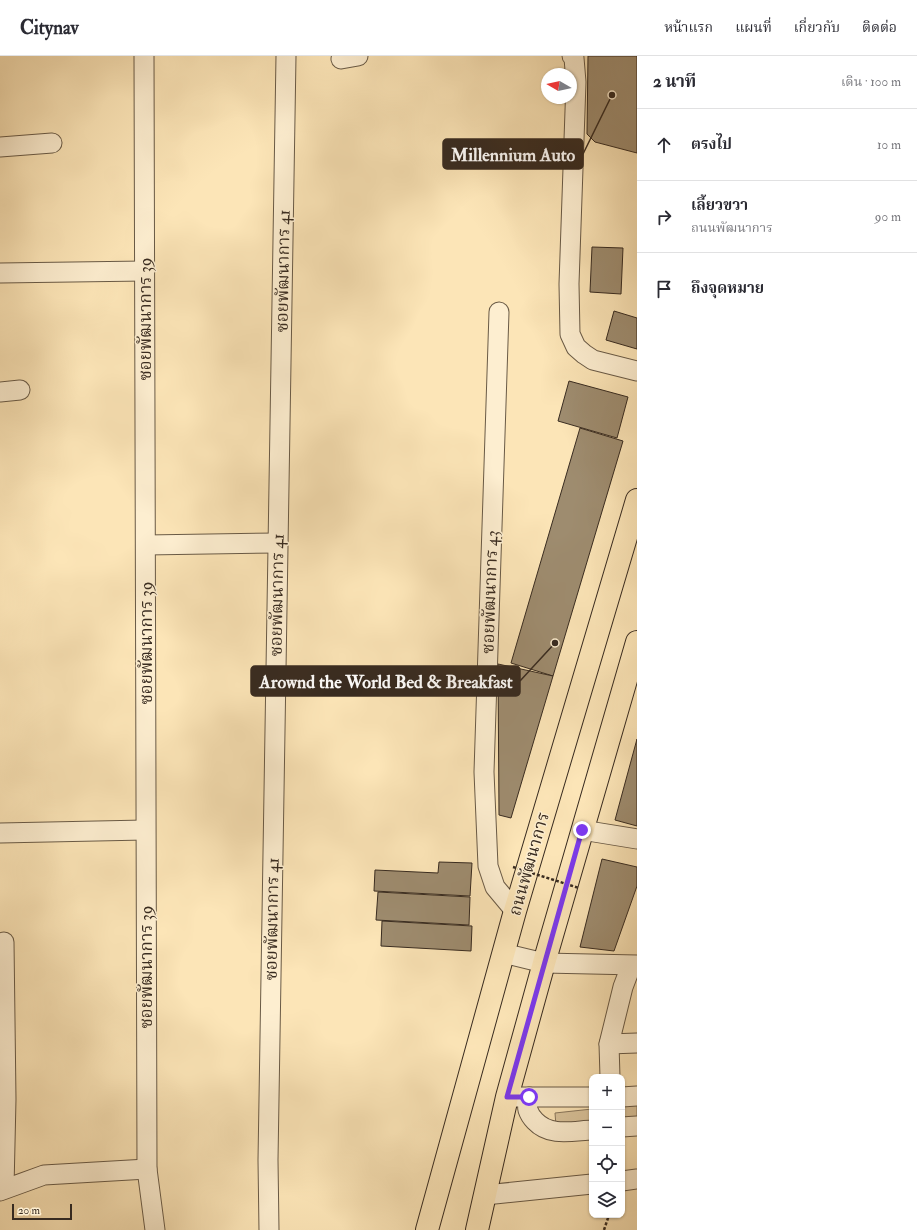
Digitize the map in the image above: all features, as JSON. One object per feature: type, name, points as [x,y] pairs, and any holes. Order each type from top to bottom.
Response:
[{"type":"main road","name":"ถนนพัฒนาการ","points":[[427,1230],[515,911],[637,500]]},
{"type":"main road","points":[[477,1230],[507,1097],[582,830],[637,642]]},
{"type":"street","name":"ซอยพัฒนาการ 39","points":[[144,56],[147,1169],[155,1230]]},
{"type":"street","name":"ซอยพัฒนาการ 41","points":[[269,1230],[268,1144],[286,56]]},
{"type":"street","points":[[572,56],[574,58],[576,82],[569,276],[570,334],[576,347],[593,360],[637,371]]},
{"type":"street","points":[[0,147],[52,143]]},
{"type":"street","points":[[0,273],[145,271]]},
{"type":"street","name":"ซอยพัฒนาการ 43","points":[[499,312],[484,772],[488,866],[495,887],[515,911]]},
{"type":"street","points":[[0,392],[20,390]]},
{"type":"street","points":[[146,545],[278,543]]},
{"type":"street","points":[[0,833],[145,830]]},
{"type":"street","points":[[582,830],[637,839]]},
{"type":"street","points":[[4,942],[2,1190],[44,1175],[147,1169]]},
{"type":"street","points":[[504,953],[544,963],[634,965],[630,987],[609,1044],[610,1074]]},
{"type":"street","points":[[609,1044],[637,1043]]},
{"type":"street","points":[[625,1097],[637,1096]]},
{"type":"street","points":[[507,1097],[589,1097]]},
{"type":"street","points":[[529,1097],[528,1110],[533,1119],[541,1127],[552,1131],[563,1132],[589,1130]]},
{"type":"street","points":[[625,1127],[637,1126]]},
{"type":"street","points":[[625,1181],[637,1179]]},
{"type":"street","points":[[485,1195],[589,1184]]},
{"type":"path","points":[[513,867],[579,888]]},
{"type":"path","points":[[604,1230],[608,1218]]},
{"type":"shaded area","points":[[637,1105],[637,1119],[625,1120],[625,1107]]},
{"type":"shaded area","points":[[589,1109],[589,1123],[556,1126],[555,1113]]},
{"type":"building","points":[[588,56],[637,56],[637,153],[595,142],[587,134]]},
{"type":"building","points":[[592,247],[623,248],[621,294],[590,292]]},
{"type":"building","points":[[614,311],[637,318],[637,349],[606,340]]},
{"type":"building","points":[[569,381],[628,397],[617,438],[558,421]]},
{"type":"building","points":[[580,428],[623,441],[553,676],[511,663]]},
{"type":"building","points":[[498,664],[553,676],[511,818],[499,815]]},
{"type":"building","points":[[637,739],[637,826],[615,820]]},
{"type":"building","points":[[602,859],[637,867],[637,886],[614,951],[580,947]]},
{"type":"building","points":[[439,862],[472,863],[470,896],[374,891],[375,870],[438,873]]},
{"type":"building","points":[[378,892],[470,897],[469,925],[376,920]]},
{"type":"building","points":[[382,921],[472,926],[471,951],[381,946]]},
{"type":"place","name":"Millennium Auto","points":[[612,95]]},
{"type":"place","name":"Arownd the World Bed & Breakfast","points":[[555,643]]},
{"type":"route","points":[[529,1097],[507,1097],[582,830]]}]
